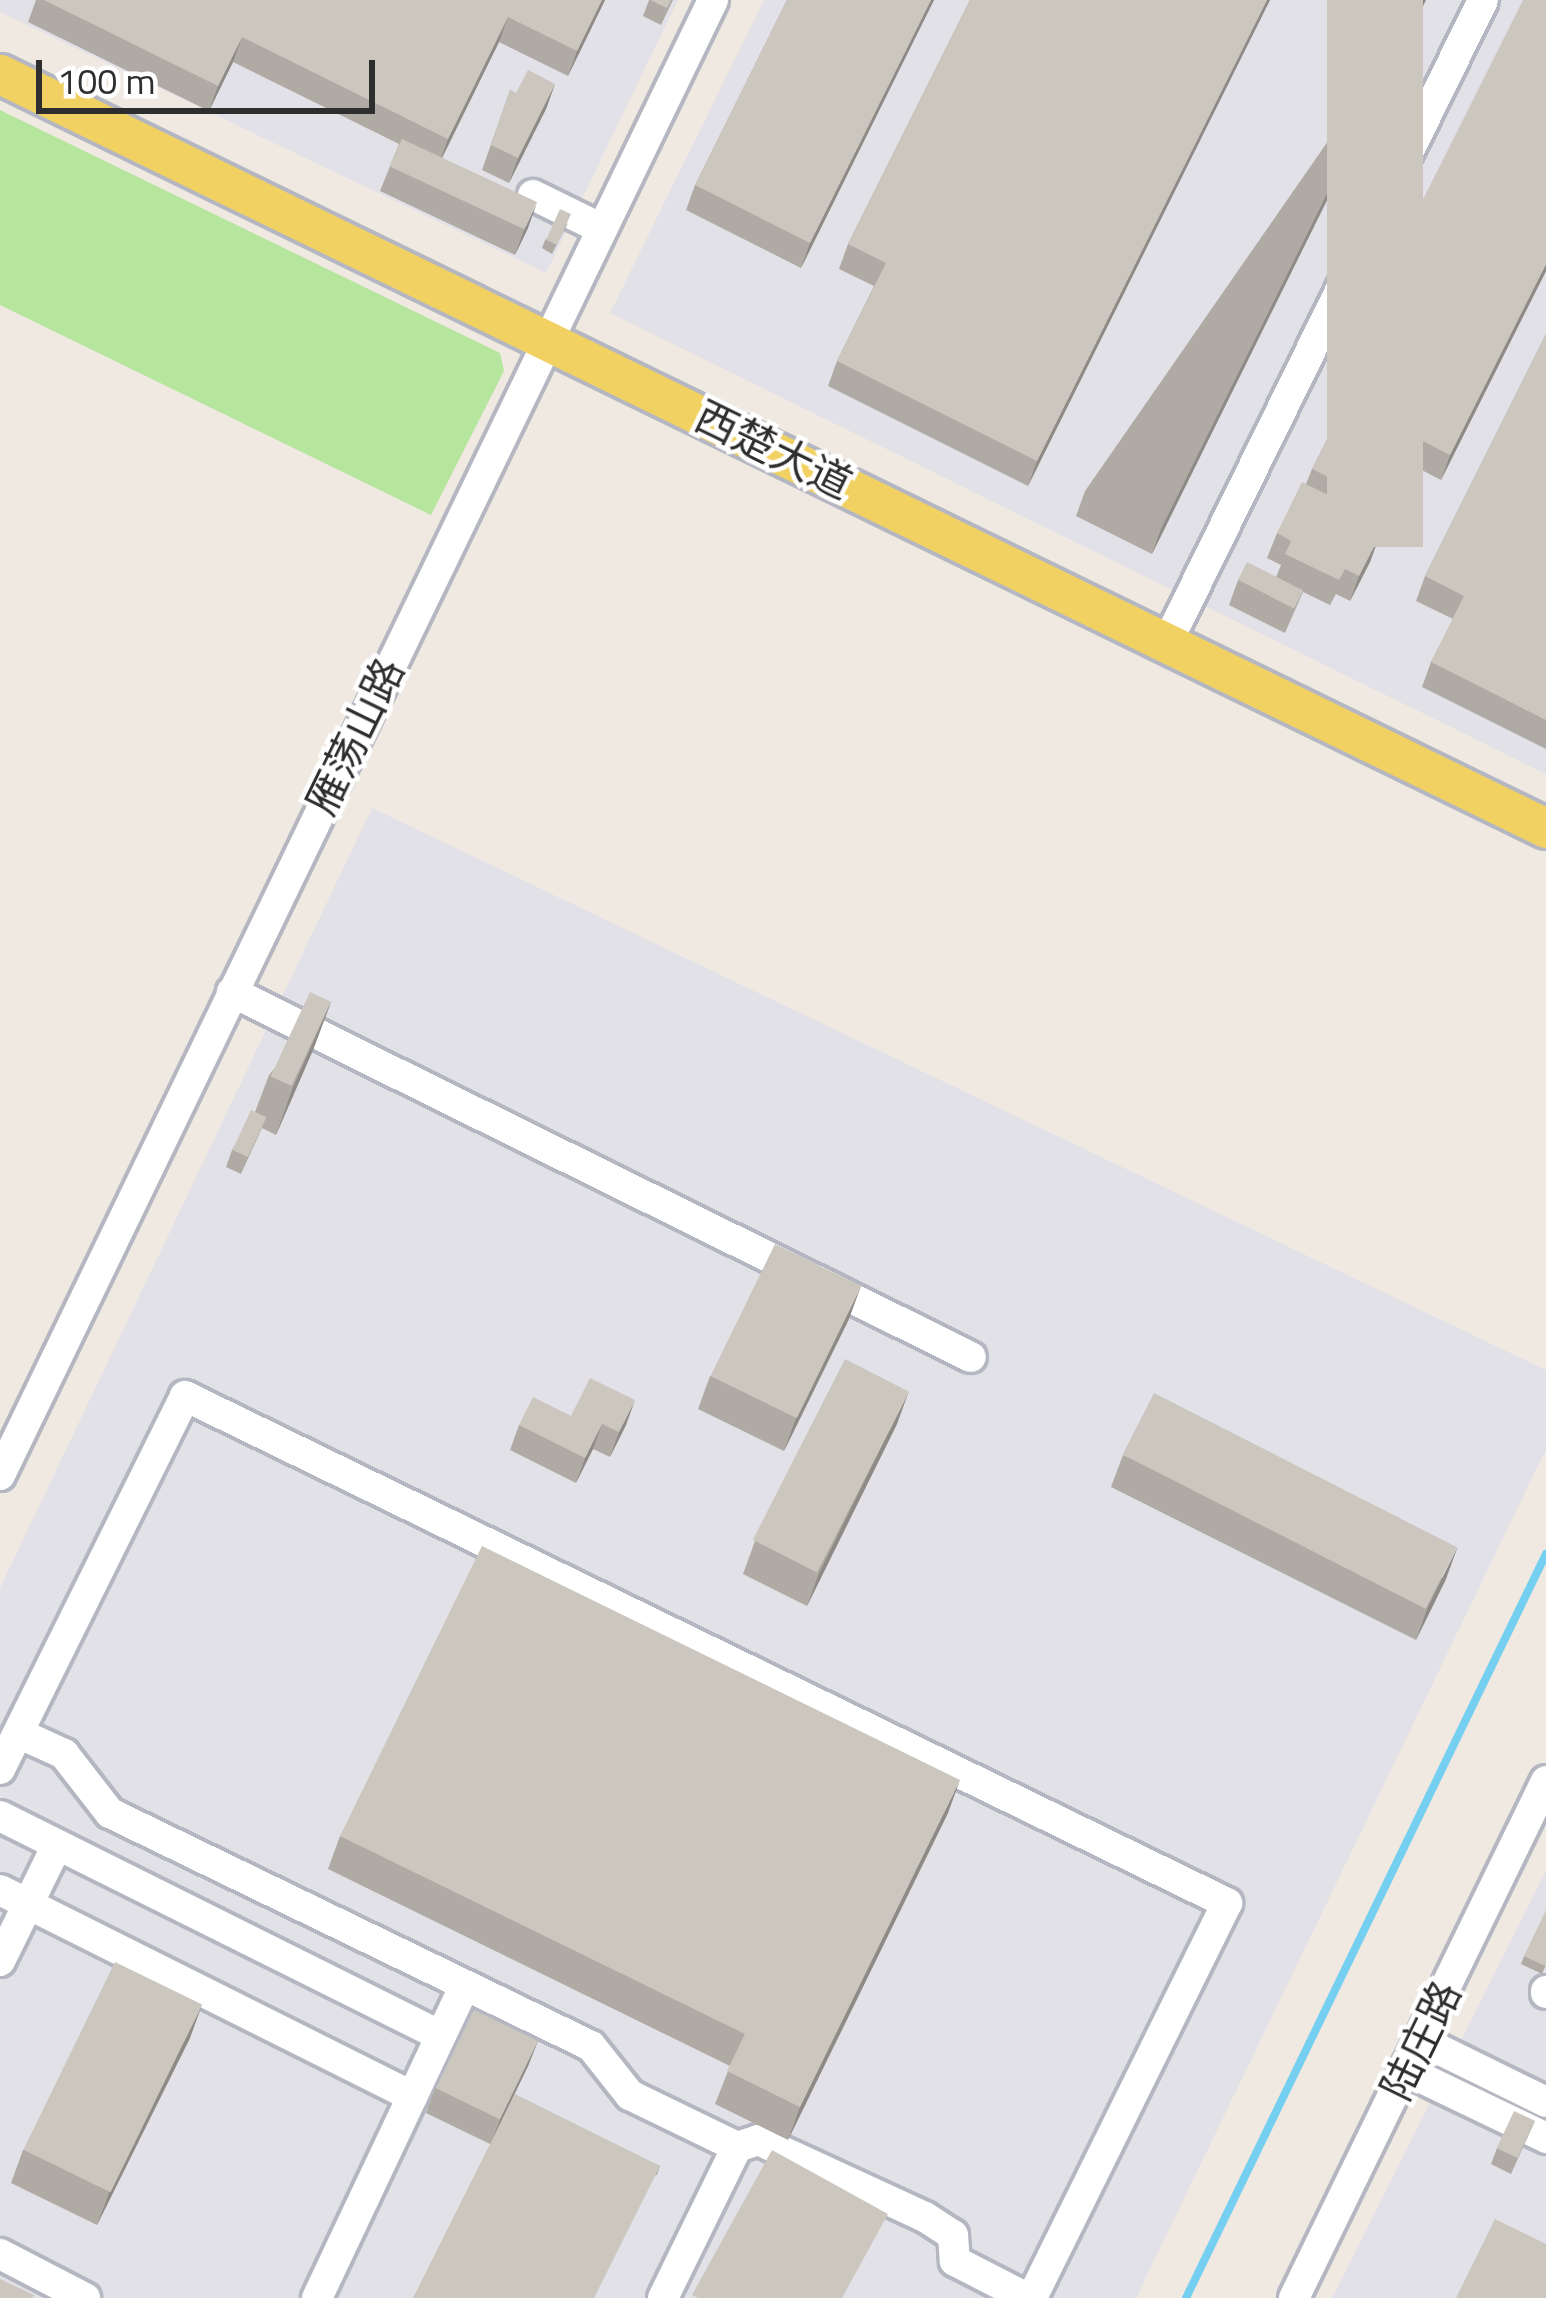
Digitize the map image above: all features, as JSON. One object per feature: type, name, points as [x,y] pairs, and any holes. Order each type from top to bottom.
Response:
[{"type":"main road","name":"西楚大道","points":[[0,74],[1169,639],[1546,828]]},
{"type":"street","name":"雁荡山路","points":[[0,1474],[545,338],[713,0]]},
{"type":"street","points":[[1169,639],[1483,0]]},
{"type":"street","points":[[533,195],[600,228]]},
{"type":"street","points":[[232,992],[971,1357]]},
{"type":"street","points":[[0,1769],[184,1396],[1227,1903],[1030,2298],[955,2261],[952,2235],[926,2217],[802,2155],[758,2140],[737,2147],[630,2095],[591,2046],[110,1813],[64,1754],[18,1733]]},
{"type":"street","name":"陆庄路","points":[[1294,2298],[1546,1781]]},
{"type":"street","points":[[0,1816],[440,2035]]},
{"type":"street","points":[[0,1961],[14,1898],[57,1845]]},
{"type":"street","points":[[14,1898],[412,2096]]},
{"type":"street","points":[[317,2298],[465,1985]]},
{"type":"street","points":[[1405,2070],[1535,2133],[1543,2094],[1420,2040]]},
{"type":"street","points":[[663,2298],[737,2147]]},
{"type":"street","points":[[0,2254],[86,2298]]},
{"type":"shaded area","points":[[0,0],[678,0],[546,273],[0,12]]},
{"type":"shaded area","points":[[764,0],[1546,0],[1546,774],[610,313]]},
{"type":"shaded area","points":[[372,808],[1546,1370],[1546,1449],[1136,2298],[0,2298],[0,1588]]},
{"type":"shaded area","points":[[1546,1870],[1546,2298],[1332,2298]]},
{"type":"green space","points":[[0,110],[500,353],[504,371],[431,515],[0,305]]},
{"type":"building","points":[[44,0],[602,0],[577,51],[508,17],[448,139],[242,37],[218,86]]},
{"type":"building","points":[[787,0],[931,0],[810,243],[695,185]]},
{"type":"building","points":[[970,0],[1267,0],[1037,461],[837,361],[886,263],[848,244]]},
{"type":"building","points":[[1327,0],[1423,0],[1423,547],[1327,547]]},
{"type":"building","points":[[1523,0],[1546,0],[1546,264],[1450,455],[1413,436],[1379,502],[1312,469],[1375,345],[1355,335]]},
{"type":"building","points":[[528,70],[555,84],[518,158],[491,145],[510,90],[516,93]]},
{"type":"building","points":[[402,139],[537,202],[524,229],[389,166]]},
{"type":"building","points":[[560,209],[571,214],[557,245],[546,240]]},
{"type":"building","points":[[1546,334],[1546,720],[1431,662],[1464,596],[1425,576]]},
{"type":"building","points":[[1302,482],[1366,514],[1359,527],[1379,537],[1359,576],[1345,569],[1339,580],[1285,554],[1291,541],[1277,533]]},
{"type":"building","points":[[1247,562],[1303,591],[1294,608],[1238,580]]},
{"type":"building","points":[[310,992],[331,1002],[292,1086],[271,1076]]},
{"type":"building","points":[[251,1110],[266,1117],[248,1157],[232,1150]]},
{"type":"building","points":[[775,1244],[861,1286],[797,1418],[711,1376]]},
{"type":"building","points":[[845,1359],[909,1392],[817,1573],[753,1540]]},
{"type":"building","points":[[590,1378],[635,1400],[619,1432],[602,1424],[585,1458],[519,1425],[533,1397],[571,1416]]},
{"type":"building","points":[[1154,1393],[1457,1547],[1426,1609],[1123,1454]]},
{"type":"building","points":[[482,1546],[960,1780],[800,2107],[727,2071],[745,2034],[340,1836]]},
{"type":"building","points":[[1546,1910],[1546,1963],[1545,1966],[1524,1956]]},
{"type":"building","points":[[115,1962],[202,2005],[111,2192],[23,2150]]},
{"type":"building","points":[[474,2010],[538,2041],[500,2119],[436,2088]]},
{"type":"building","points":[[515,2094],[660,2166],[594,2298],[413,2298]]},
{"type":"building","points":[[1514,2111],[1535,2121],[1518,2158],[1497,2148]]},
{"type":"building","points":[[772,2150],[888,2214],[842,2298],[692,2295]]},
{"type":"building","points":[[1495,2219],[1546,2244],[1546,2298],[1456,2298]]},
{"type":"building","points":[[0,2279],[34,2295],[0,2298]]},
{"type":"waterway","points":[[1186,2298],[1546,1554]]}]
